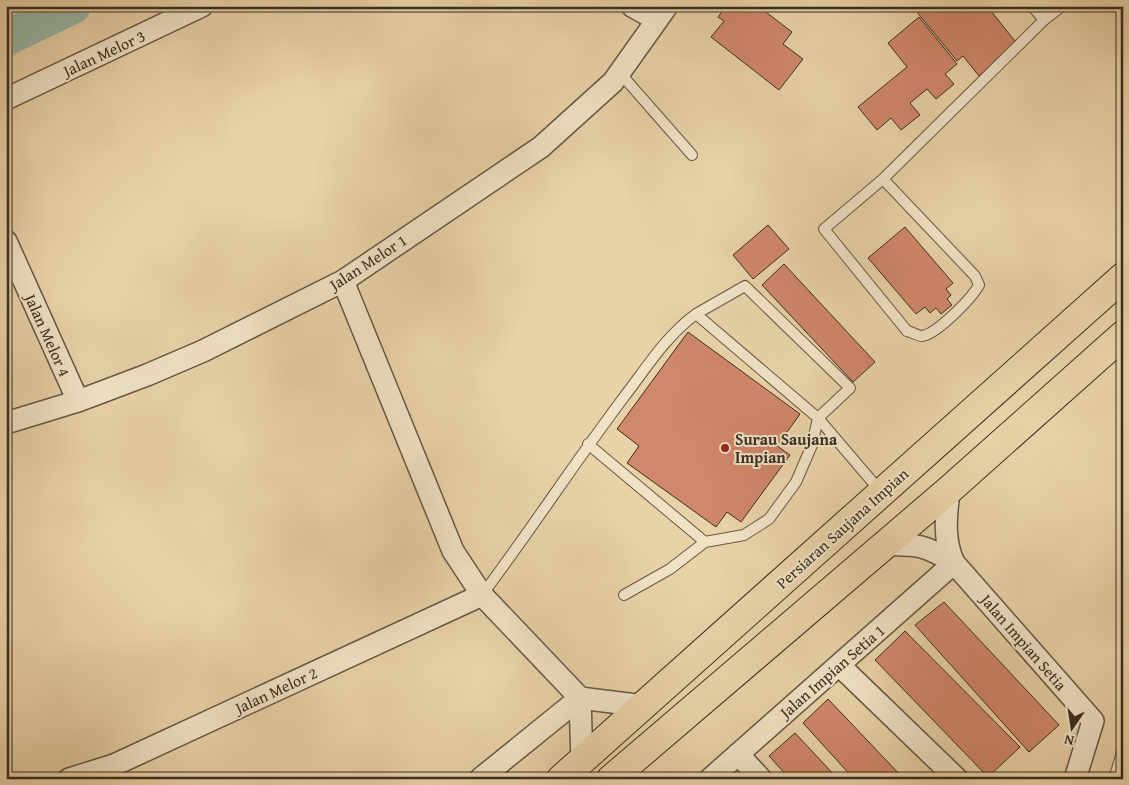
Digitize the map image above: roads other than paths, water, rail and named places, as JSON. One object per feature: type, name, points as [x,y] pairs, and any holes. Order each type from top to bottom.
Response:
[{"type":"highway","name":"Persiaran Saujana Impian","points":[[571,770],[1123,277]]},
{"type":"highway","points":[[610,779],[950,490],[1123,335]]},
{"type":"street","name":"Jalan Melor 3","points":[[6,99],[202,6]]},
{"type":"street","points":[[632,6],[662,13]]},
{"type":"street","name":"Jalan Melor 1","points":[[6,423],[78,402],[203,351],[343,281],[541,147],[614,82],[662,13]]},
{"type":"street","name":"Jalan Melor 4","points":[[6,241],[14,280],[78,402]]},
{"type":"street","points":[[343,281],[453,551],[482,594],[580,698],[644,706]]},
{"type":"street","name":"Jalan Impian Setia","points":[[950,490],[945,520],[947,548],[954,563]]},
{"type":"street","name":"Jalan Impian Setia","points":[[884,545],[913,544],[934,550],[954,563],[1093,721],[1075,779]]},
{"type":"street","name":"Jalan Impian Setia 1","points":[[710,779],[954,563]]},
{"type":"street","name":"Jalan Melor 2","points":[[68,779],[114,765],[482,594]]},
{"type":"street","points":[[839,665],[957,779]]},
{"type":"street","points":[[571,770],[580,698]]},
{"type":"street","points":[[480,779],[580,698]]},
{"type":"street","points":[[738,754],[761,779]]},
{"type":"lane","points":[[1032,6],[1044,20]]},
{"type":"lane","points":[[883,179],[975,276],[979,286],[974,295],[931,333],[921,336],[907,330],[824,229],[883,179],[1044,20],[1062,6]]},
{"type":"lane","points":[[620,73],[692,155]]},
{"type":"lane","points":[[482,594],[521,543],[588,444],[675,329],[696,314],[745,286],[850,388],[818,418],[812,445],[796,482],[769,519],[744,535],[705,542],[670,569],[624,595]]},
{"type":"lane","points":[[696,314],[818,418],[881,492]]},
{"type":"lane","points":[[588,444],[705,542]]},
{"type":"lane","points":[[1114,779],[1123,749]]},
{"type":"waterway","points":[[6,38],[73,6]]},
{"type":"place","name":"Surau Saujana Impian","points":[[725,448]]}]
